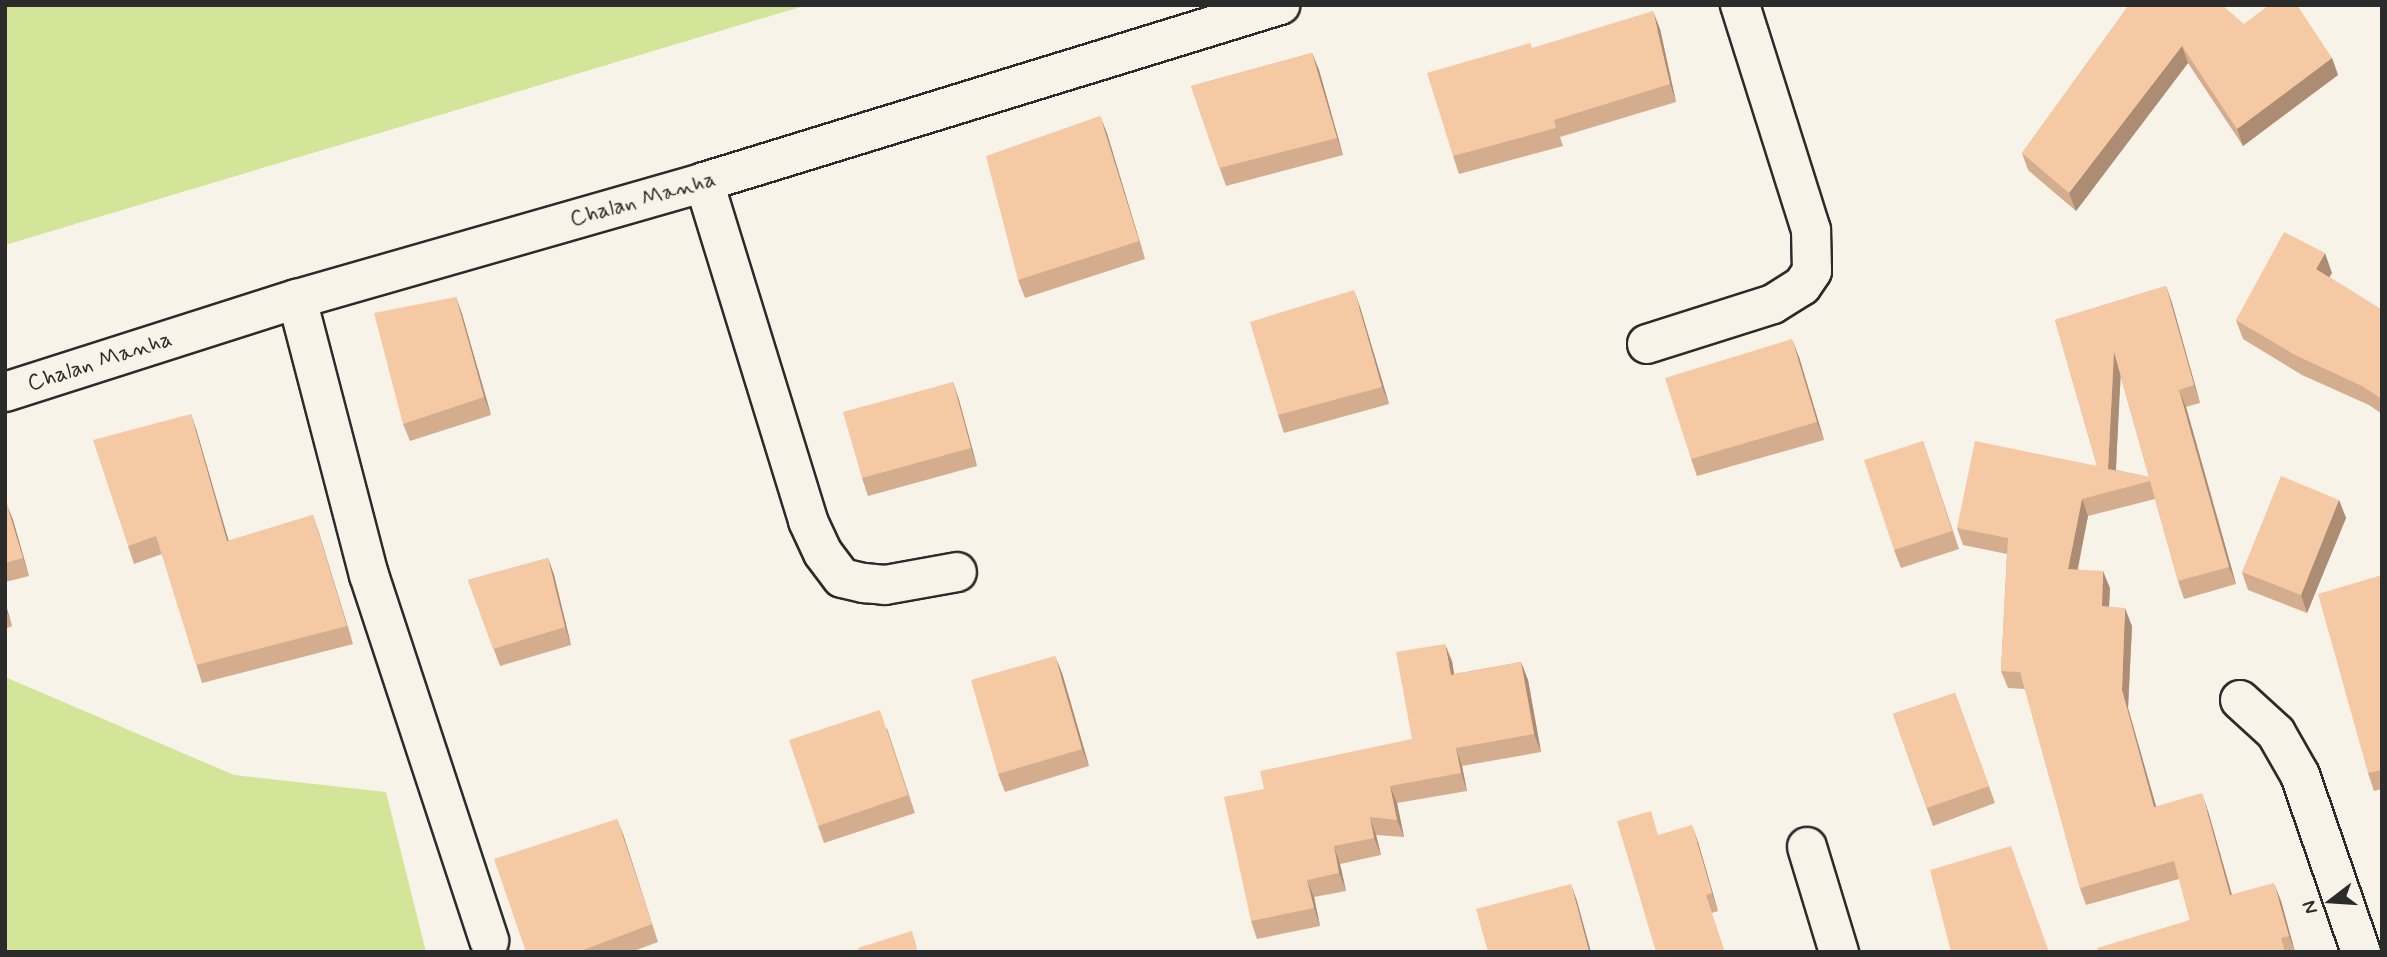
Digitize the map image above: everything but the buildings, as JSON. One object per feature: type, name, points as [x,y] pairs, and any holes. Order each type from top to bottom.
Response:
[{"type":"street","name":"Chalan Manha","points":[[5,392],[297,299],[704,182],[1280,5]]},
{"type":"street","points":[[1647,344],[1773,304],[1802,286],[1812,271],[1811,230],[1740,5]]},
{"type":"street","points":[[704,182],[808,521],[822,553],[842,578],[864,583],[885,585],[957,572]]},
{"type":"street","points":[[297,299],[369,575],[489,941]]},
{"type":"street","points":[[2240,700],[2276,733],[2300,775],[2361,952]]},
{"type":"street","points":[[1807,847],[1839,952]]},
{"type":"green space","points":[[5,5],[807,5],[5,245]]},
{"type":"green space","points":[[5,677],[234,775],[386,792],[426,952],[5,952]]}]
